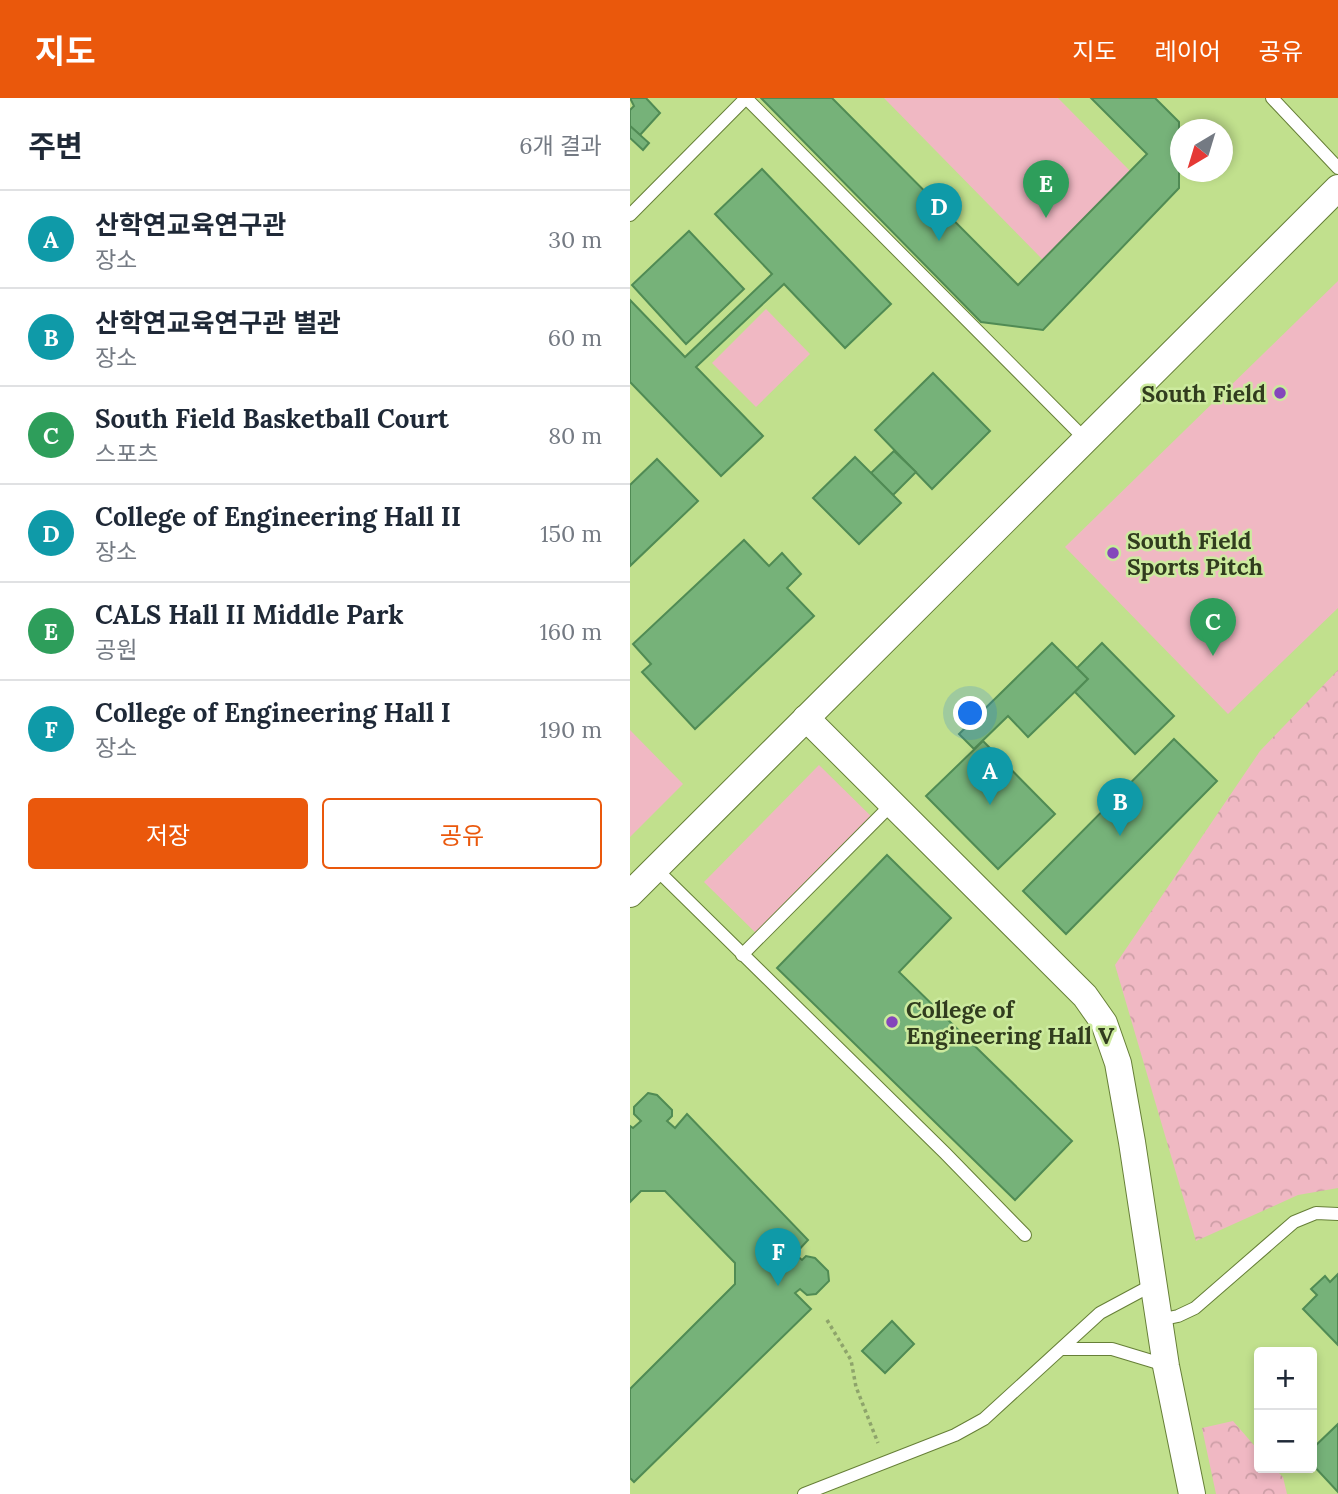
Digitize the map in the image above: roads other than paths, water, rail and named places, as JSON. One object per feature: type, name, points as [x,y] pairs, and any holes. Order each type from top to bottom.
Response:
[{"type":"street","points":[[630,894],[920,607],[1085,439],[1336,193]]},
{"type":"street","points":[[806,718],[1084,996],[1104,1023],[1118,1063],[1166,1366],[1192,1494]]},
{"type":"lane","points":[[630,215],[746,98],[1085,439]]},
{"type":"lane","points":[[1272,98],[1338,168]]},
{"type":"lane","points":[[742,955],[891,805]]},
{"type":"lane","points":[[656,869],[1026,1235]]},
{"type":"lane","points":[[1159,1320],[1188,1312],[1202,1303],[1294,1222],[1315,1213],[1338,1214]]},
{"type":"lane","points":[[804,1494],[965,1431],[994,1412],[1100,1313],[1154,1284]]},
{"type":"lane","points":[[1063,1349],[1112,1349],[1166,1366]]},
{"type":"place","name":"CALS Hall II Middle Park","points":[[1046,218]]},
{"type":"place","name":"College of Engineering Hall II","points":[[939,241]]},
{"type":"place","name":"South Field","points":[[1280,393]]},
{"type":"place","name":"South Field Sports Pitch","points":[[1113,553]]},
{"type":"place","name":"South Field Basketball Court","points":[[1213,656]]},
{"type":"place","name":"산학연교육연구관","points":[[990,805]]},
{"type":"place","name":"산학연교육연구관 별관","points":[[1120,836]]},
{"type":"place","name":"College of Engineering Hall V","points":[[892,1022]]},
{"type":"place","name":"College of Engineering Hall I","points":[[778,1286]]}]
